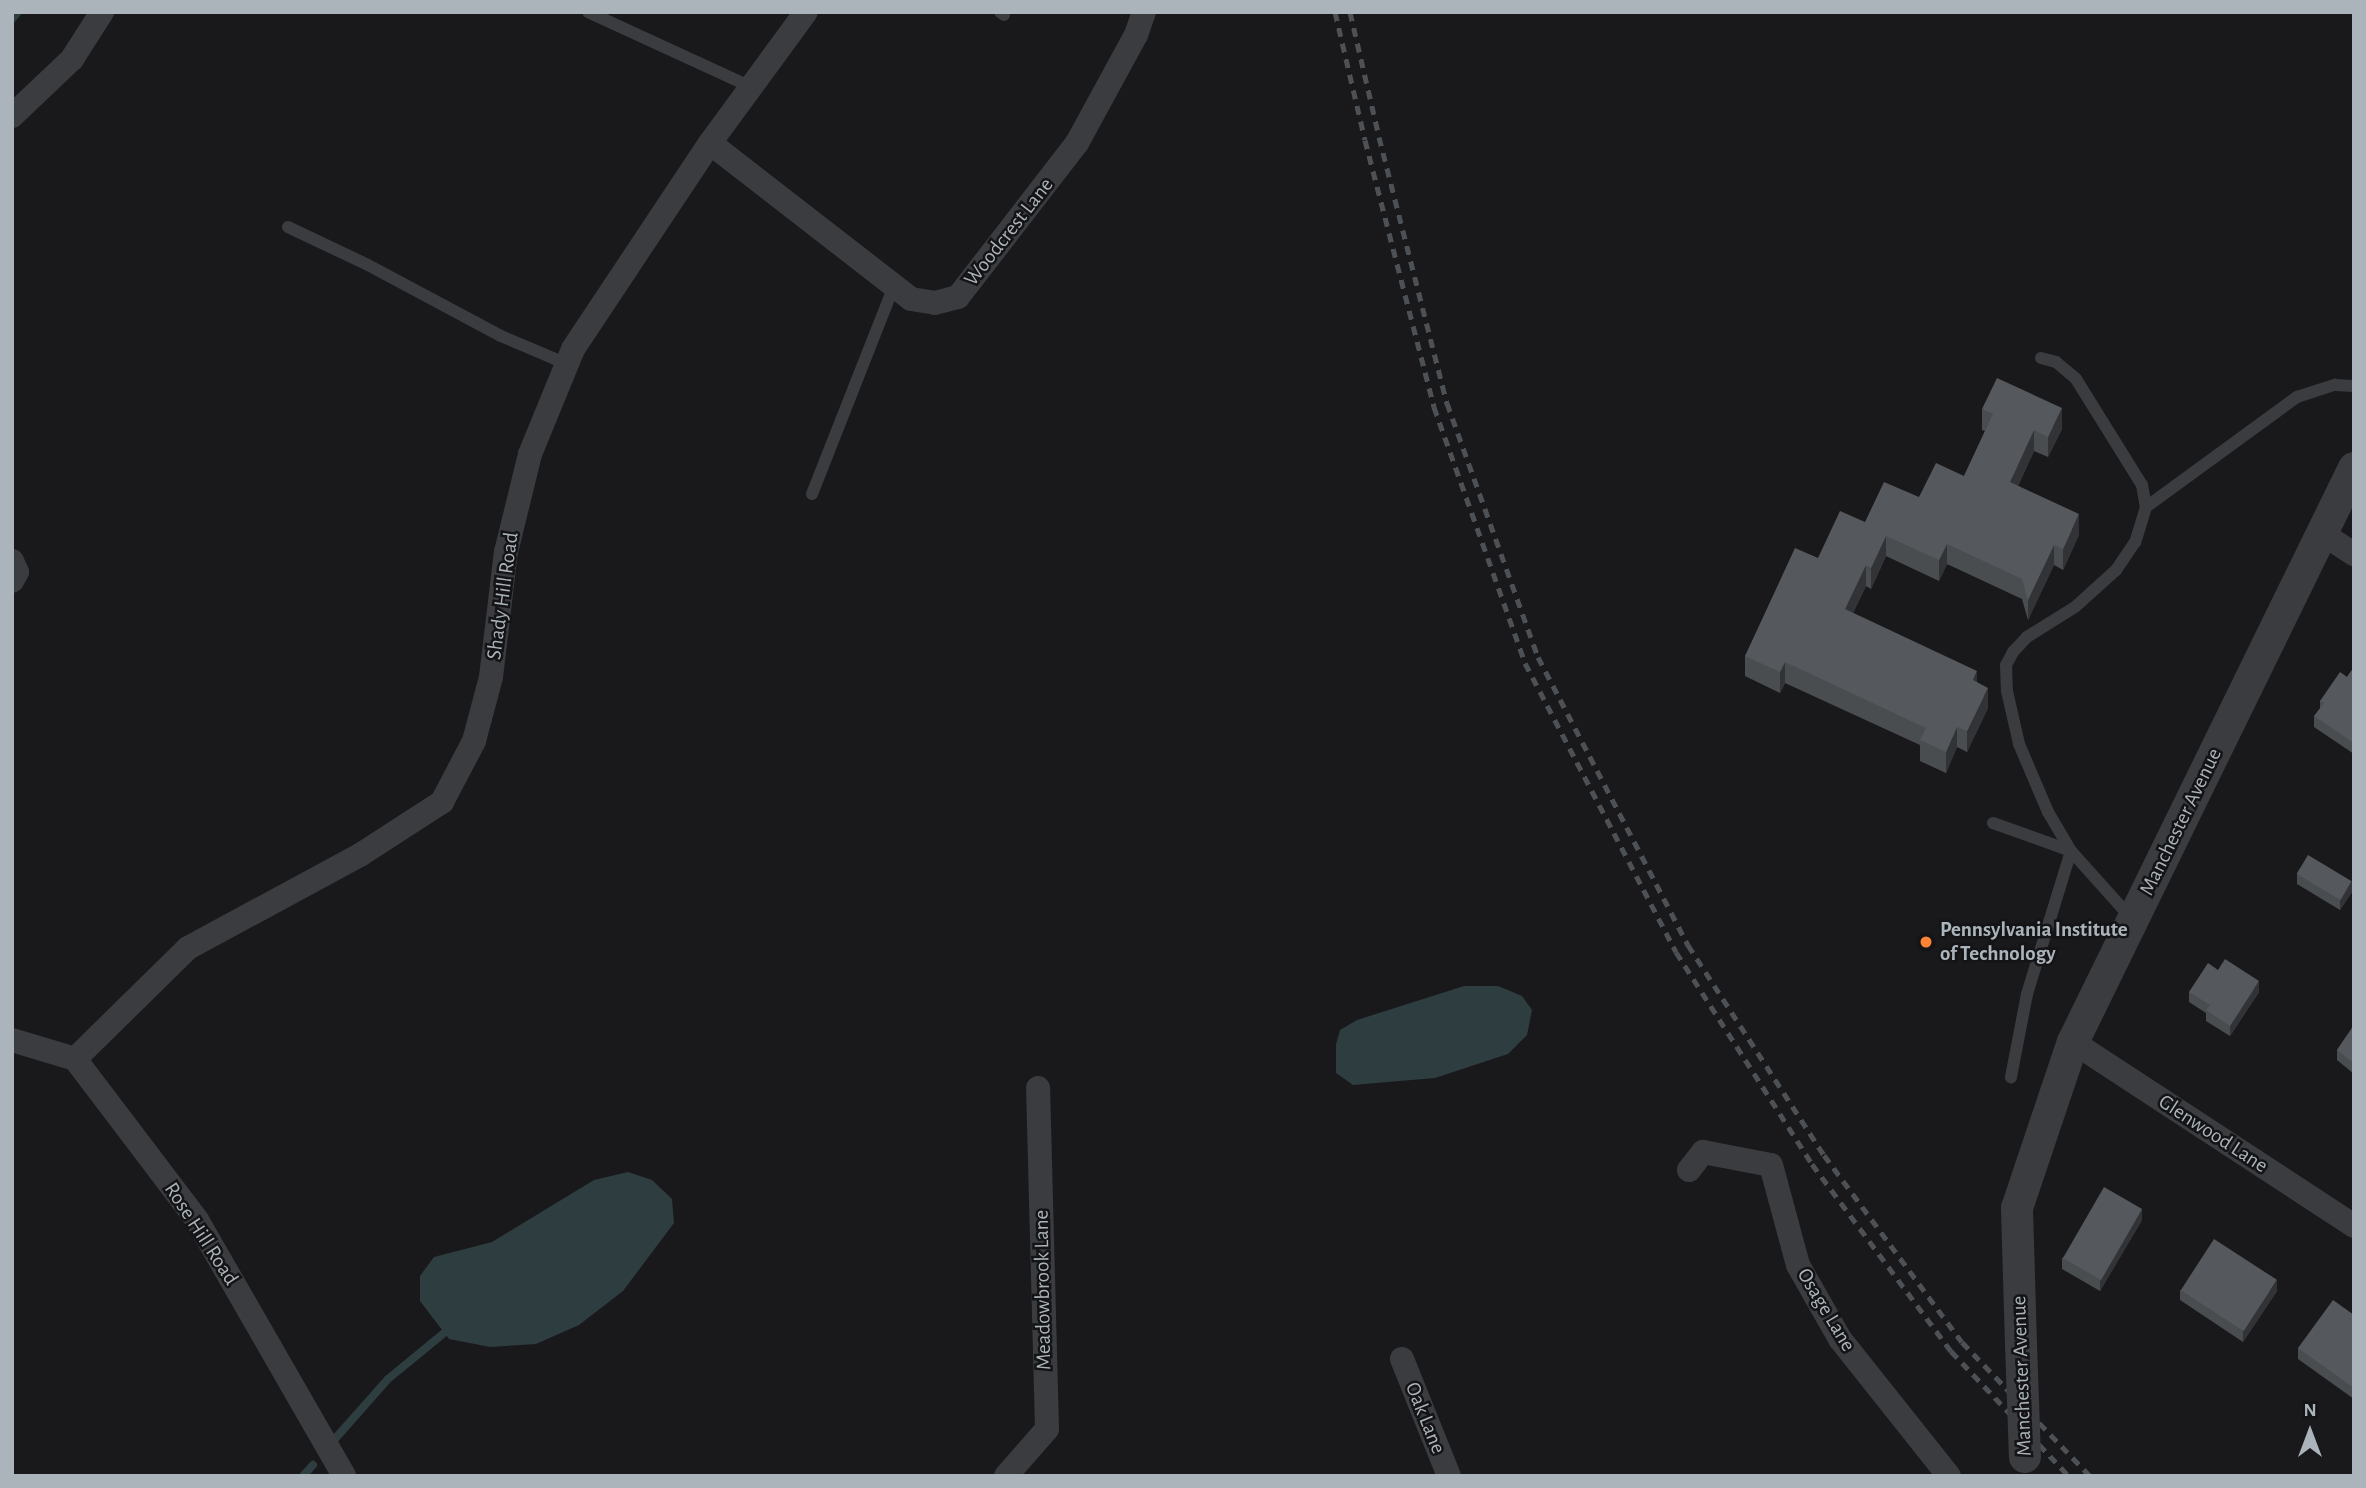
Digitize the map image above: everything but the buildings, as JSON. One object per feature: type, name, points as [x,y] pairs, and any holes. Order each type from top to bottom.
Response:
[{"type":"street","points":[[12,116],[72,59],[102,12]]},
{"type":"street","name":"Shady Hill Road","points":[[75,1059],[188,948],[360,855],[442,802],[477,729],[491,677],[506,552],[530,454],[573,349],[710,143],[806,12]]},
{"type":"street","name":"Woodcrest Lane","points":[[710,143],[911,299],[935,303],[958,297],[1077,143],[1136,35],[1144,12]]},
{"type":"street","name":"Manchester Avenue","points":[[2025,1466],[2017,1208],[2073,1042],[2354,468]]},
{"type":"street","points":[[2323,534],[2354,554]]},
{"type":"street","points":[[12,561],[16,572],[12,581]]},
{"type":"street","points":[[12,1040],[75,1059]]},
{"type":"street","name":"Glenwood Lane","points":[[2073,1042],[2354,1226]]},
{"type":"street","name":"Rose Hill Road","points":[[75,1059],[197,1220],[344,1476]]},
{"type":"street","name":"Meadowbrook Lane","points":[[1006,1476],[1046,1429],[1038,1088]]},
{"type":"street","name":"Osage Lane","points":[[1689,1170],[1703,1152],[1771,1165],[1798,1265],[1840,1339],[1949,1476]]},
{"type":"street","name":"Oak Lane","points":[[1402,1359],[1449,1476]]},
{"type":"lane","points":[[588,12],[751,88]]},
{"type":"lane","points":[[288,227],[369,265],[501,336],[567,364]]},
{"type":"lane","points":[[812,494],[894,286]]},
{"type":"lane","points":[[2041,358],[2056,362],[2076,379],[2142,485],[2146,507],[2135,542],[2116,570],[2075,607],[2027,637],[2006,665],[2007,691],[2019,744],[2048,812],[2071,851],[2133,920]]},
{"type":"lane","points":[[2146,507],[2297,397],[2334,385],[2354,386]]},
{"type":"lane","points":[[1993,823],[2071,851]]},
{"type":"lane","points":[[2011,1076],[2027,994],[2071,851]]},
{"type":"shaded area","points":[[1464,986],[1498,986],[1522,996],[1532,1010],[1527,1035],[1508,1054],[1435,1078],[1353,1085],[1336,1073],[1336,1044],[1340,1030],[1357,1020]]},
{"type":"shaded area","points":[[628,1172],[652,1180],[672,1199],[674,1223],[623,1291],[579,1325],[536,1344],[490,1347],[449,1339],[420,1301],[420,1276],[434,1257],[492,1242],[594,1180]]},
{"type":"waterway","points":[[12,19],[18,12]]},
{"type":"waterway","points":[[334,1440],[388,1379],[444,1333]]},
{"type":"waterway","points":[[303,1476],[313,1465]]},
{"type":"railway","points":[[1335,12],[1434,407],[1525,663],[1676,952],[1812,1164],[1951,1351],[2069,1476]]},
{"type":"railway","points":[[1350,12],[1447,403],[1538,657],[1688,945],[1824,1155],[1962,1342],[2090,1476]]},
{"type":"place","name":"Pennsylvania Institute of Technology","points":[[1926,942]]}]
